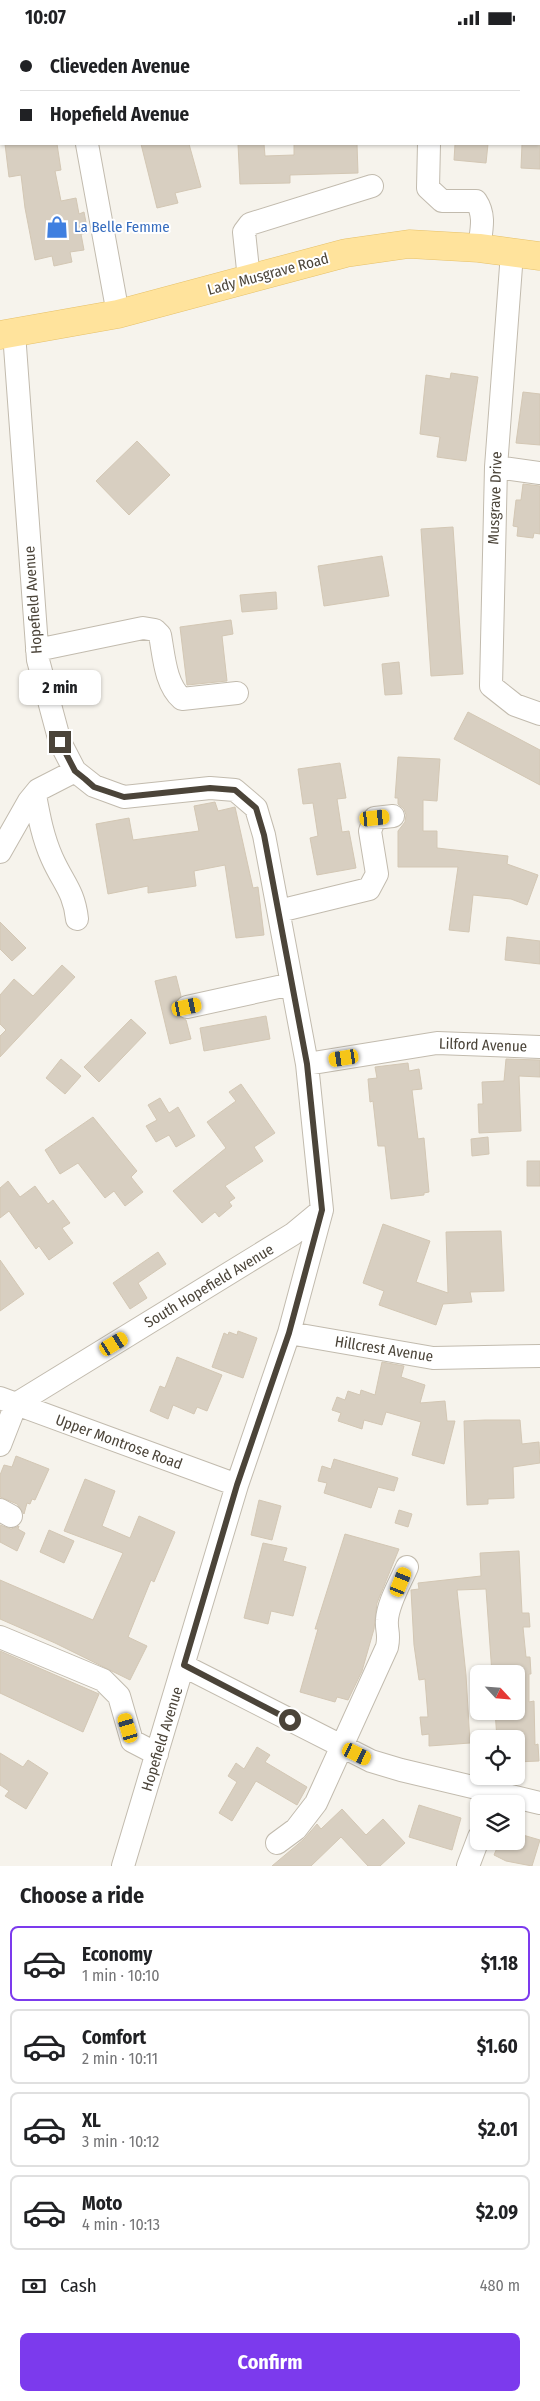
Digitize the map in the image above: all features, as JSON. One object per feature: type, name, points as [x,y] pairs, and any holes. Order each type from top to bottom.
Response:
[{"type":"main road","name":"Lady Musgrave Road","points":[[7,334],[118,315],[346,253],[409,244],[479,248],[540,256]]},
{"type":"street","points":[[87,145],[118,315]]},
{"type":"street","points":[[429,145],[428,188],[442,201],[476,201],[481,209],[483,219],[479,248]]},
{"type":"street","points":[[249,279],[244,232],[250,224],[372,186]]},
{"type":"street","name":"Musgrave Drive","points":[[512,253],[496,467],[491,686],[515,705],[540,714]]},
{"type":"street","name":"Hopefield Avenue","points":[[7,334],[38,660],[60,742],[75,771],[94,787],[124,797],[210,788],[235,790],[256,808],[264,835],[307,1064],[322,1210],[289,1333],[237,1485],[123,1866]]},
{"type":"street","points":[[496,467],[540,473]]},
{"type":"street","points":[[37,650],[143,628],[155,630],[160,635],[170,682],[175,693],[182,699],[236,693]]},
{"type":"street","points":[[0,852],[16,823],[38,790],[75,771]]},
{"type":"street","points":[[35,795],[44,836],[53,860],[74,897],[77,919]]},
{"type":"street","points":[[279,911],[369,889],[376,874],[370,831],[375,818],[393,816]]},
{"type":"street","points":[[187,1007],[292,984]]},
{"type":"street","name":"Lilford Avenue","points":[[307,1064],[437,1043],[540,1047]]},
{"type":"street","name":"South Hopefield Avenue","points":[[8,1401],[293,1234],[322,1210]]},
{"type":"street","name":"Hillcrest Avenue","points":[[289,1333],[433,1358],[540,1356]]},
{"type":"street","points":[[0,1445],[8,1401]]},
{"type":"street","name":"Upper Montrose Road","points":[[8,1401],[237,1485]]},
{"type":"street","points":[[277,1843],[308,1816],[342,1747],[387,1647],[390,1635],[387,1621],[389,1611],[407,1567]]},
{"type":"street","points":[[0,1637],[103,1680],[119,1696],[132,1741],[157,1754]]},
{"type":"street","points":[[184,1665],[371,1761],[483,1795]]},
{"type":"street","points":[[525,1801],[540,1803]]},
{"type":"street","points":[[468,1866],[474,1850]]},
{"type":"building","points":[[5,145],[57,145],[61,170],[55,171],[61,201],[76,198],[79,214],[84,212],[88,233],[81,234],[84,250],[70,252],[72,262],[54,266],[52,256],[35,260],[21,175],[9,177]]},
{"type":"building","points":[[141,145],[189,145],[201,187],[175,193],[178,203],[157,208]]},
{"type":"building","points":[[238,145],[264,145],[265,156],[294,155],[294,145],[357,145],[358,173],[290,175],[290,183],[240,184]]},
{"type":"building","points":[[455,145],[488,145],[486,163],[454,160]]},
{"type":"building","points":[[522,145],[540,145],[540,169],[521,168]]},
{"type":"building","points":[[451,373],[478,377],[466,461],[437,457],[440,437],[420,434],[426,375],[450,379]]},
{"type":"building","points":[[523,392],[540,394],[540,445],[516,443]]},
{"type":"building","points":[[137,441],[170,475],[129,515],[96,481]]},
{"type":"building","points":[[523,484],[540,486],[540,534],[534,533],[533,538],[517,536],[518,527],[513,526],[516,500],[521,500]]},
{"type":"building","points":[[453,527],[463,674],[431,676],[421,529]]},
{"type":"building","points":[[382,556],[389,596],[324,606],[318,566]]},
{"type":"building","points":[[276,592],[277,609],[242,612],[240,595]]},
{"type":"building","points":[[231,620],[233,634],[222,636],[227,681],[187,685],[180,627]]},
{"type":"building","points":[[399,662],[402,694],[385,695],[382,664]]},
{"type":"building","points":[[468,712],[540,750],[540,785],[454,739]]},
{"type":"building","points":[[398,757],[440,759],[437,801],[423,800],[423,831],[437,831],[437,848],[508,856],[507,864],[538,875],[527,905],[511,899],[473,895],[469,932],[449,930],[458,867],[398,867],[398,831],[405,822],[406,815],[404,809],[398,804],[398,798],[395,798]]},
{"type":"building","points":[[340,763],[346,798],[337,799],[342,832],[349,831],[356,868],[317,875],[310,838],[318,836],[313,803],[303,804],[298,769]]},
{"type":"building","points":[[215,802],[218,811],[235,807],[253,888],[258,887],[264,935],[236,938],[225,865],[194,871],[196,886],[148,893],[148,886],[108,894],[96,824],[129,818],[133,840],[199,831],[194,806]]},
{"type":"building","points":[[0,922],[26,948],[12,961],[0,949]]},
{"type":"building","points":[[507,937],[540,941],[540,964],[505,960]]},
{"type":"building","points":[[62,965],[75,977],[0,1057],[0,1036],[6,1030],[0,1024],[0,995],[14,979],[33,996]]},
{"type":"building","points":[[176,976],[181,996],[175,1003],[174,1010],[178,1016],[186,1020],[191,1039],[170,1044],[155,981]]},
{"type":"building","points":[[266,1016],[270,1039],[204,1051],[200,1028]]},
{"type":"building","points":[[131,1019],[146,1033],[99,1082],[84,1067]]},
{"type":"building","points":[[61,1059],[81,1076],[65,1094],[46,1078]]},
{"type":"building","points":[[506,1059],[540,1060],[540,1077],[519,1076],[521,1131],[479,1133],[478,1104],[483,1104],[482,1082],[504,1081]]},
{"type":"building","points":[[408,1063],[409,1071],[419,1069],[422,1089],[412,1090],[418,1139],[424,1138],[429,1192],[424,1193],[424,1195],[391,1199],[385,1146],[378,1146],[373,1101],[370,1102],[368,1079],[377,1078],[375,1067]]},
{"type":"building","points":[[241,1084],[275,1133],[254,1147],[263,1161],[225,1186],[235,1198],[229,1202],[232,1206],[219,1217],[215,1212],[202,1223],[173,1191],[226,1148],[207,1122],[236,1101],[229,1092]]},
{"type":"building","points":[[160,1098],[169,1113],[178,1107],[195,1136],[176,1147],[169,1135],[156,1142],[146,1126],[157,1120],[148,1105]]},
{"type":"building","points":[[93,1117],[137,1171],[131,1177],[143,1192],[125,1206],[114,1191],[105,1198],[78,1163],[60,1174],[45,1150]]},
{"type":"building","points":[[488,1137],[489,1154],[472,1156],[471,1139]]},
{"type":"building","points":[[527,1161],[540,1161],[540,1186],[527,1186]]},
{"type":"building","points":[[8,1181],[20,1197],[35,1186],[48,1204],[53,1200],[70,1223],[62,1228],[73,1243],[49,1260],[39,1246],[36,1249],[9,1211],[0,1218],[0,1188]]},
{"type":"building","points":[[383,1224],[430,1241],[416,1282],[448,1293],[446,1232],[501,1231],[504,1291],[470,1292],[472,1302],[443,1304],[436,1325],[379,1305],[384,1291],[363,1283]]},
{"type":"building","points":[[158,1252],[166,1264],[138,1283],[147,1298],[130,1309],[113,1283]]},
{"type":"building","points":[[0,1260],[24,1294],[0,1311]]},
{"type":"building","points":[[238,1331],[257,1338],[243,1378],[212,1367],[224,1333],[228,1335],[229,1332],[237,1335]]},
{"type":"building","points":[[177,1357],[222,1375],[207,1411],[197,1407],[194,1414],[173,1405],[168,1419],[150,1411],[160,1386],[165,1388]]},
{"type":"building","points":[[382,1362],[404,1366],[401,1377],[425,1385],[420,1403],[445,1401],[447,1421],[455,1421],[444,1464],[412,1455],[421,1422],[386,1412],[382,1425],[364,1420],[362,1429],[338,1421],[341,1413],[332,1410],[337,1397],[345,1400],[348,1391],[360,1395],[361,1390],[375,1395]]},
{"type":"building","points":[[520,1420],[522,1444],[539,1442],[540,1463],[513,1467],[514,1498],[488,1499],[488,1504],[467,1505],[464,1421]]},
{"type":"building","points":[[16,1456],[49,1469],[35,1500],[32,1499],[30,1504],[27,1503],[24,1514],[17,1504],[0,1497],[0,1475],[4,1465],[12,1467]]},
{"type":"building","points":[[334,1459],[398,1478],[394,1491],[378,1487],[371,1508],[324,1493],[327,1483],[318,1481],[322,1466],[331,1469]]},
{"type":"building","points":[[85,1479],[115,1491],[102,1526],[130,1538],[139,1516],[175,1532],[154,1582],[151,1580],[128,1637],[147,1646],[130,1680],[55,1643],[0,1619],[0,1580],[93,1620],[123,1553],[64,1531]]},
{"type":"building","points":[[259,1500],[281,1506],[272,1540],[251,1535]]},
{"type":"building","points":[[399,1510],[412,1514],[408,1527],[395,1523]]},
{"type":"building","points":[[0,1525],[11,1529],[19,1526],[18,1529],[25,1533],[17,1551],[0,1542]]},
{"type":"building","points":[[49,1530],[74,1541],[64,1563],[40,1552]]},
{"type":"building","points":[[345,1534],[399,1549],[377,1603],[374,1629],[362,1671],[348,1700],[337,1697],[335,1702],[300,1692],[318,1629],[315,1629]]},
{"type":"building","points":[[263,1543],[287,1548],[283,1561],[306,1567],[293,1616],[271,1611],[268,1624],[244,1618]]},
{"type":"building","points":[[519,1551],[522,1613],[529,1613],[530,1627],[523,1627],[526,1657],[530,1657],[529,1702],[534,1701],[535,1745],[538,1744],[539,1761],[525,1762],[525,1730],[496,1730],[496,1720],[525,1720],[525,1665],[491,1665],[486,1589],[457,1590],[466,1675],[470,1743],[429,1746],[429,1734],[422,1735],[420,1717],[428,1717],[425,1679],[419,1680],[414,1645],[411,1590],[419,1589],[418,1583],[481,1576],[480,1553]]},
{"type":"building","points":[[0,1651],[99,1694],[83,1732],[0,1693]]},
{"type":"building","points":[[257,1747],[270,1755],[265,1762],[307,1787],[297,1805],[256,1781],[232,1821],[219,1813],[237,1782],[228,1776],[236,1763],[244,1769]]},
{"type":"building","points":[[0,1753],[23,1767],[28,1760],[48,1773],[26,1809],[5,1796],[9,1791],[0,1785]]},
{"type":"building","points":[[419,1805],[461,1818],[452,1850],[409,1837]]},
{"type":"building","points":[[342,1809],[366,1835],[383,1819],[405,1843],[380,1866],[368,1866],[341,1837],[311,1866],[272,1866],[304,1839],[317,1824],[321,1829]]},
{"type":"building","points":[[525,1836],[540,1840],[532,1866],[506,1861],[494,1855],[496,1850],[525,1850]]},
{"type":"place","name":"La Belle Femme","points":[[57,227]]},
{"type":"route","points":[[60,742],[75,771],[94,787],[124,797],[210,788],[235,790],[256,808],[264,835],[307,1064],[322,1210],[289,1333],[237,1485],[184,1665],[290,1720]]}]
